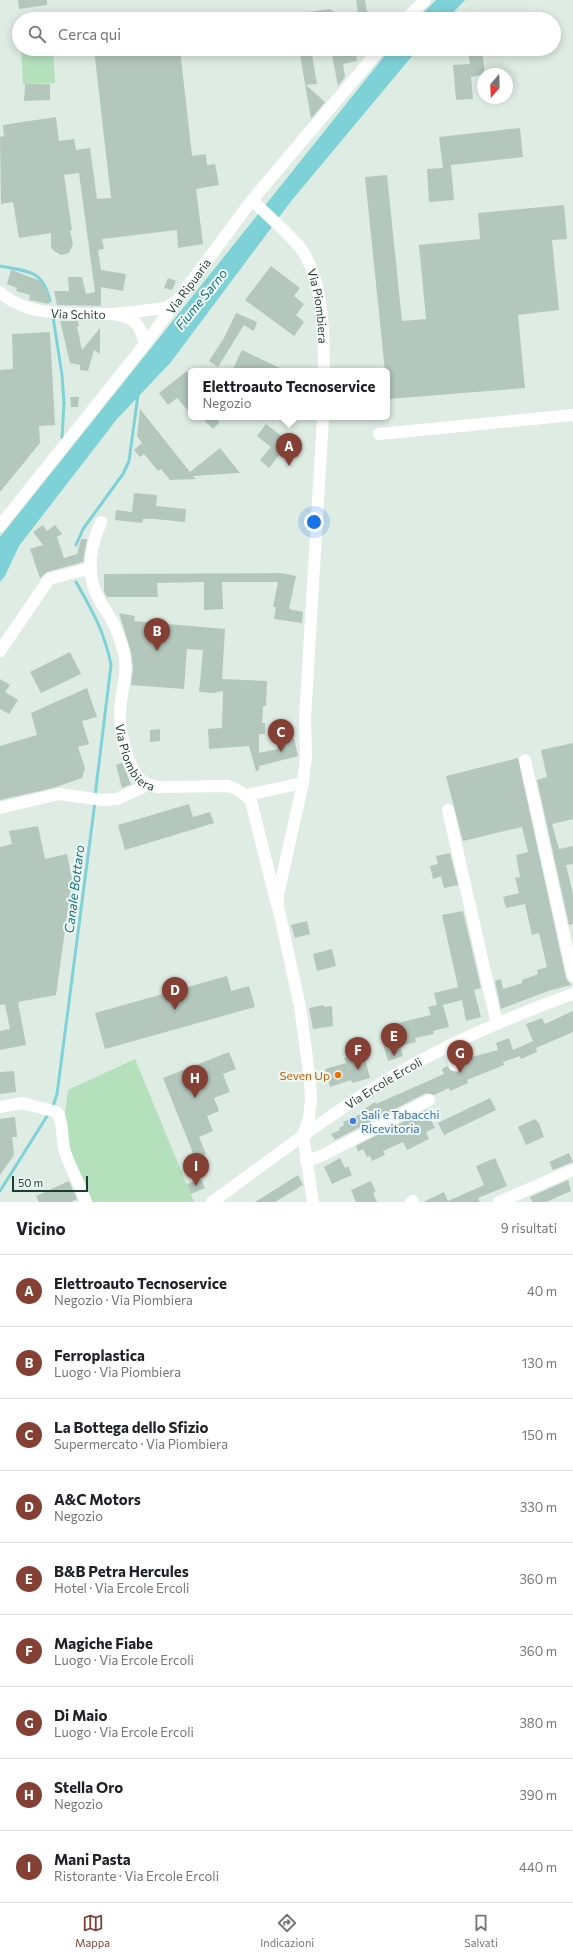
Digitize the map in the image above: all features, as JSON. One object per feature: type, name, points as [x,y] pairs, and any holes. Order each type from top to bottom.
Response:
[{"type":"street","points":[[413,12],[425,0]]},
{"type":"street","name":"Via Ripuaria","points":[[0,526],[146,344],[252,200],[374,56]]},
{"type":"street","name":"Via Piombiera","points":[[252,200],[299,245],[310,265],[321,308],[324,368]]},
{"type":"street","name":"Via Schito","points":[[0,292],[9,301],[21,307],[40,311],[114,314],[125,317],[136,322],[146,344]]},
{"type":"street","points":[[114,314],[166,308],[178,300]]},
{"type":"street","points":[[379,434],[573,415]]},
{"type":"street","points":[[278,906],[278,895],[306,766],[305,719],[323,420]]},
{"type":"street","name":"Via Piombiera","points":[[101,522],[95,536],[90,568],[92,583],[99,601],[111,618],[124,654],[125,665],[119,724],[133,770],[140,779],[147,784],[156,787],[228,786],[238,789],[246,795]]},
{"type":"street","points":[[0,651],[49,580],[90,568]]},
{"type":"street","points":[[525,760],[573,976]]},
{"type":"street","points":[[303,783],[246,795],[251,801],[278,906],[300,1007],[310,1080],[311,1100],[309,1118],[303,1135],[313,1202]]},
{"type":"street","points":[[0,808],[59,794],[102,800],[117,799],[147,784]]},
{"type":"street","points":[[448,810],[497,1024]]},
{"type":"street","name":"Via Ercole Ercoli","points":[[212,1202],[303,1135],[370,1089],[448,1047],[497,1024],[573,994]]},
{"type":"street","points":[[448,1047],[455,1065]]},
{"type":"street","points":[[306,1162],[321,1156],[429,1100]]},
{"type":"street","points":[[0,1107],[22,1103],[57,1112],[61,1119],[65,1152],[86,1202]]},
{"type":"street","points":[[499,1202],[573,1170]]},
{"type":"green space","points":[[21,56],[53,56],[55,83],[23,84]]},
{"type":"green space","points":[[135,1059],[194,1202],[90,1202],[68,1149],[65,1114],[68,1090]]},
{"type":"water","points":[[436,0],[465,0],[454,12],[424,12]]},
{"type":"water","name":"Fiume Sarno","points":[[384,56],[412,56],[292,200],[171,362],[117,419],[19,546],[5,576],[0,582],[0,537]]},
{"type":"building","points":[[18,0],[47,0],[47,5],[19,9]]},
{"type":"building","points":[[356,0],[365,0],[367,12],[358,12]]},
{"type":"building","points":[[330,9],[334,12],[308,12]]},
{"type":"building","points":[[95,56],[181,56],[192,156],[206,154],[207,165],[215,164],[219,185],[196,189],[203,244],[178,248],[177,230],[102,239],[104,249],[98,250],[101,270],[126,274],[123,291],[101,287],[101,306],[57,305],[54,291],[69,291],[68,277],[82,277],[86,294],[95,292],[79,173],[64,175],[72,230],[70,231],[73,244],[69,253],[61,255],[54,251],[51,247],[51,233],[19,238],[13,202],[1,204],[0,137],[4,136],[3,125],[56,117],[59,141],[74,139],[76,150],[90,148],[97,199],[111,198]]},
{"type":"building","points":[[300,56],[312,56],[317,84],[306,85],[325,102],[311,119]]},
{"type":"building","points":[[332,56],[356,56],[357,61],[343,64],[345,77],[338,86]]},
{"type":"building","points":[[469,56],[483,56],[484,68],[477,68],[477,76],[471,77],[473,99],[456,100],[453,65],[470,64]]},
{"type":"building","points":[[25,84],[50,84],[50,100],[24,101]]},
{"type":"building","points":[[520,128],[523,157],[451,165],[454,200],[429,202],[427,169],[443,168],[439,137]]},
{"type":"building","points":[[387,175],[402,321],[426,319],[419,245],[480,239],[478,213],[564,205],[567,239],[552,240],[559,310],[518,315],[525,388],[390,399],[390,368],[385,368],[365,177]]},
{"type":"building","points":[[271,266],[300,288],[294,296],[304,304],[296,315],[304,322],[294,336],[245,300]]},
{"type":"building","points":[[11,270],[41,281],[48,293],[49,304],[29,300],[30,295],[16,291],[17,288],[7,284]]},
{"type":"building","points":[[168,278],[176,281],[172,290],[164,288]]},
{"type":"building","points":[[236,313],[257,322],[254,331],[244,325],[218,367],[209,361],[224,338]]},
{"type":"building","points":[[60,321],[78,321],[79,326],[77,326],[82,350],[100,328],[100,354],[94,350],[88,371],[80,370],[80,365],[70,363]]},
{"type":"building","points":[[50,332],[55,425],[39,426],[40,443],[0,492],[0,370],[13,369],[12,334]]},
{"type":"building","points":[[242,350],[280,368],[233,368]]},
{"type":"building","points":[[187,371],[188,372],[188,411],[177,398],[168,405],[159,393]]},
{"type":"building","points":[[70,397],[79,397],[78,407],[71,407]]},
{"type":"building","points":[[140,409],[190,472],[220,448],[240,473],[193,476],[196,479],[170,480],[161,469],[158,471],[144,454],[140,457],[134,450],[142,443],[137,436]]},
{"type":"building","points":[[204,420],[218,420],[219,423],[213,429]]},
{"type":"building","points":[[266,424],[289,442],[269,468],[260,460],[271,447],[257,436]]},
{"type":"building","points":[[134,493],[157,495],[156,506],[186,509],[185,522],[143,519],[142,523],[115,520],[116,510],[132,512]]},
{"type":"building","points":[[43,525],[47,531],[55,525],[62,534],[57,537],[64,558],[77,554],[81,539],[87,539],[83,562],[47,572],[40,578],[30,549],[43,545],[33,532]]},
{"type":"building","points":[[281,573],[296,576],[289,609],[303,612],[302,623],[274,619],[276,607],[273,607],[278,582],[222,582],[223,609],[204,610],[204,582],[157,583],[158,597],[107,597],[104,592],[104,574]]},
{"type":"building","points":[[119,613],[135,616],[134,621],[225,629],[222,679],[267,681],[266,706],[263,706],[262,723],[265,723],[265,734],[259,734],[259,753],[278,749],[277,745],[294,738],[298,756],[259,766],[259,770],[256,771],[249,746],[209,749],[208,729],[222,728],[223,691],[212,693],[199,692],[203,650],[187,649],[184,689],[131,685],[133,668],[131,652]]},
{"type":"building","points":[[70,652],[81,674],[41,693],[30,672]]},
{"type":"building","points":[[0,679],[10,685],[5,692],[18,700],[9,714],[0,709]]},
{"type":"building","points":[[87,688],[97,717],[82,721],[89,744],[78,747],[85,768],[82,778],[53,788],[0,800],[0,746],[37,735],[31,713]]},
{"type":"building","points":[[160,729],[160,741],[150,742],[150,730]]},
{"type":"building","points":[[573,743],[573,819],[552,824],[559,849],[573,846],[573,864],[566,865],[573,894],[573,924],[569,925],[537,780],[547,777],[541,750]]},
{"type":"building","points":[[518,758],[566,978],[571,985],[548,991],[501,1009],[495,981],[501,979],[503,989],[522,983],[522,980],[538,974],[537,970],[547,967],[539,933],[532,935],[525,904],[506,908],[503,897],[519,893],[515,878],[520,877],[516,855],[528,852],[522,827],[463,841],[446,776]]},
{"type":"building","points":[[122,763],[131,784],[122,788],[116,765]]},
{"type":"building","points":[[189,804],[193,817],[210,812],[214,823],[125,850],[118,825]]},
{"type":"building","points":[[38,826],[45,859],[67,854],[72,879],[56,995],[18,1002],[26,1045],[0,1050],[0,1031],[10,1029],[5,1004],[0,1005],[0,847],[12,844],[9,831]]},
{"type":"building","points":[[450,853],[458,885],[444,888],[441,876],[433,879],[430,866],[438,864],[436,856]]},
{"type":"building","points":[[463,911],[481,988],[474,990],[481,1017],[466,1021],[462,1000],[443,1005],[449,1027],[433,1031],[434,1034],[415,1038],[416,1042],[400,1046],[403,1056],[388,1061],[382,1041],[397,1036],[394,1024],[431,1015],[428,1007],[437,1005],[434,993],[458,987],[442,915]]},
{"type":"building","points":[[307,921],[310,934],[295,938],[291,925]]},
{"type":"building","points":[[332,949],[336,966],[317,971],[313,954]]},
{"type":"building","points":[[227,976],[231,991],[249,986],[255,1007],[105,1049],[95,1013]]},
{"type":"building","points":[[324,1005],[324,1007],[332,1006],[333,1026],[313,1029],[309,1008]]},
{"type":"building","points":[[573,1011],[573,1032],[536,1048],[537,1052],[521,1059],[520,1056],[503,1062],[504,1065],[467,1080],[468,1083],[450,1091],[449,1088],[434,1095],[426,1093],[335,1140],[331,1134],[340,1130],[339,1128],[344,1125],[343,1122],[359,1115],[362,1111],[375,1102],[376,1104],[444,1074],[442,1069],[447,1066],[451,1071],[458,1072],[462,1067],[461,1060],[498,1050],[496,1043],[509,1038],[513,1050],[533,1041],[526,1024],[542,1018],[545,1024]]},
{"type":"building","points":[[229,1052],[236,1069],[223,1074],[230,1092],[214,1098],[219,1111],[207,1116],[213,1131],[199,1137],[206,1154],[195,1158],[163,1078]]},
{"type":"building","points":[[363,1052],[370,1078],[352,1083],[351,1080],[330,1087],[325,1069],[346,1063],[344,1058]]},
{"type":"building","points":[[14,1071],[16,1092],[0,1094],[0,1072]]},
{"type":"building","points":[[490,1098],[496,1110],[444,1135],[438,1123]]},
{"type":"building","points":[[426,1110],[435,1128],[426,1132],[429,1139],[407,1150],[403,1142],[383,1151],[385,1155],[372,1161],[370,1156],[367,1157],[363,1149],[358,1152],[356,1146]]},
{"type":"building","points":[[15,1117],[17,1137],[12,1137],[14,1155],[0,1175],[0,1119]]},
{"type":"building","points":[[535,1119],[539,1123],[544,1137],[526,1145],[518,1127]]},
{"type":"building","points":[[569,1153],[573,1162],[553,1170],[549,1162]]},
{"type":"building","points":[[340,1158],[345,1168],[348,1166],[352,1175],[332,1184],[324,1167]]},
{"type":"building","points":[[495,1158],[507,1186],[478,1198],[480,1202],[423,1202],[444,1192],[448,1201],[484,1185],[476,1166]]},
{"type":"building","points":[[298,1175],[303,1185],[275,1202],[255,1202]]},
{"type":"building","points":[[201,1179],[205,1188],[191,1194],[187,1184]]},
{"type":"building","points":[[568,1180],[571,1191],[546,1202],[532,1202],[530,1197]]},
{"type":"building","points":[[69,1181],[77,1199],[71,1202],[39,1202],[36,1196]]},
{"type":"building","points":[[371,1181],[376,1192],[373,1193],[377,1202],[356,1202],[351,1190]]},
{"type":"waterway","points":[[0,266],[26,271],[38,277],[43,283],[50,301]]},
{"type":"waterway","points":[[53,317],[62,375],[64,403],[62,438]]},
{"type":"waterway","name":"Canale Bottaro","points":[[76,545],[83,529],[123,474],[129,461],[138,395]]},
{"type":"waterway","name":"Canale Bottaro","points":[[76,582],[93,612],[102,632],[111,665],[95,796]]},
{"type":"waterway","name":"Canale Bottaro","points":[[52,1109],[57,1094],[95,802]]},
{"type":"waterway","name":"Canale Bottaro","points":[[0,1191],[49,1113]]},
{"type":"place","name":"Elettroauto Tecnoservice","points":[[289,466]]},
{"type":"place","name":"Ferroplastica","points":[[157,651]]},
{"type":"place","name":"La Bottega dello Sfizio","points":[[281,752]]},
{"type":"place","name":"A&C Motors","points":[[175,1010]]},
{"type":"place","name":"B&B Petra Hercules","points":[[394,1056]]},
{"type":"place","name":"Magiche Fiabe","points":[[358,1070]]},
{"type":"place","name":"Di Maio","points":[[460,1073]]},
{"type":"place","name":"Seven Up","points":[[338,1075]]},
{"type":"place","name":"Stella Oro","points":[[195,1098]]},
{"type":"place","name":"Sali e Tabacchi Ricevitoria","points":[[353,1121]]},
{"type":"place","name":"Mani Pasta","points":[[196,1186]]}]
